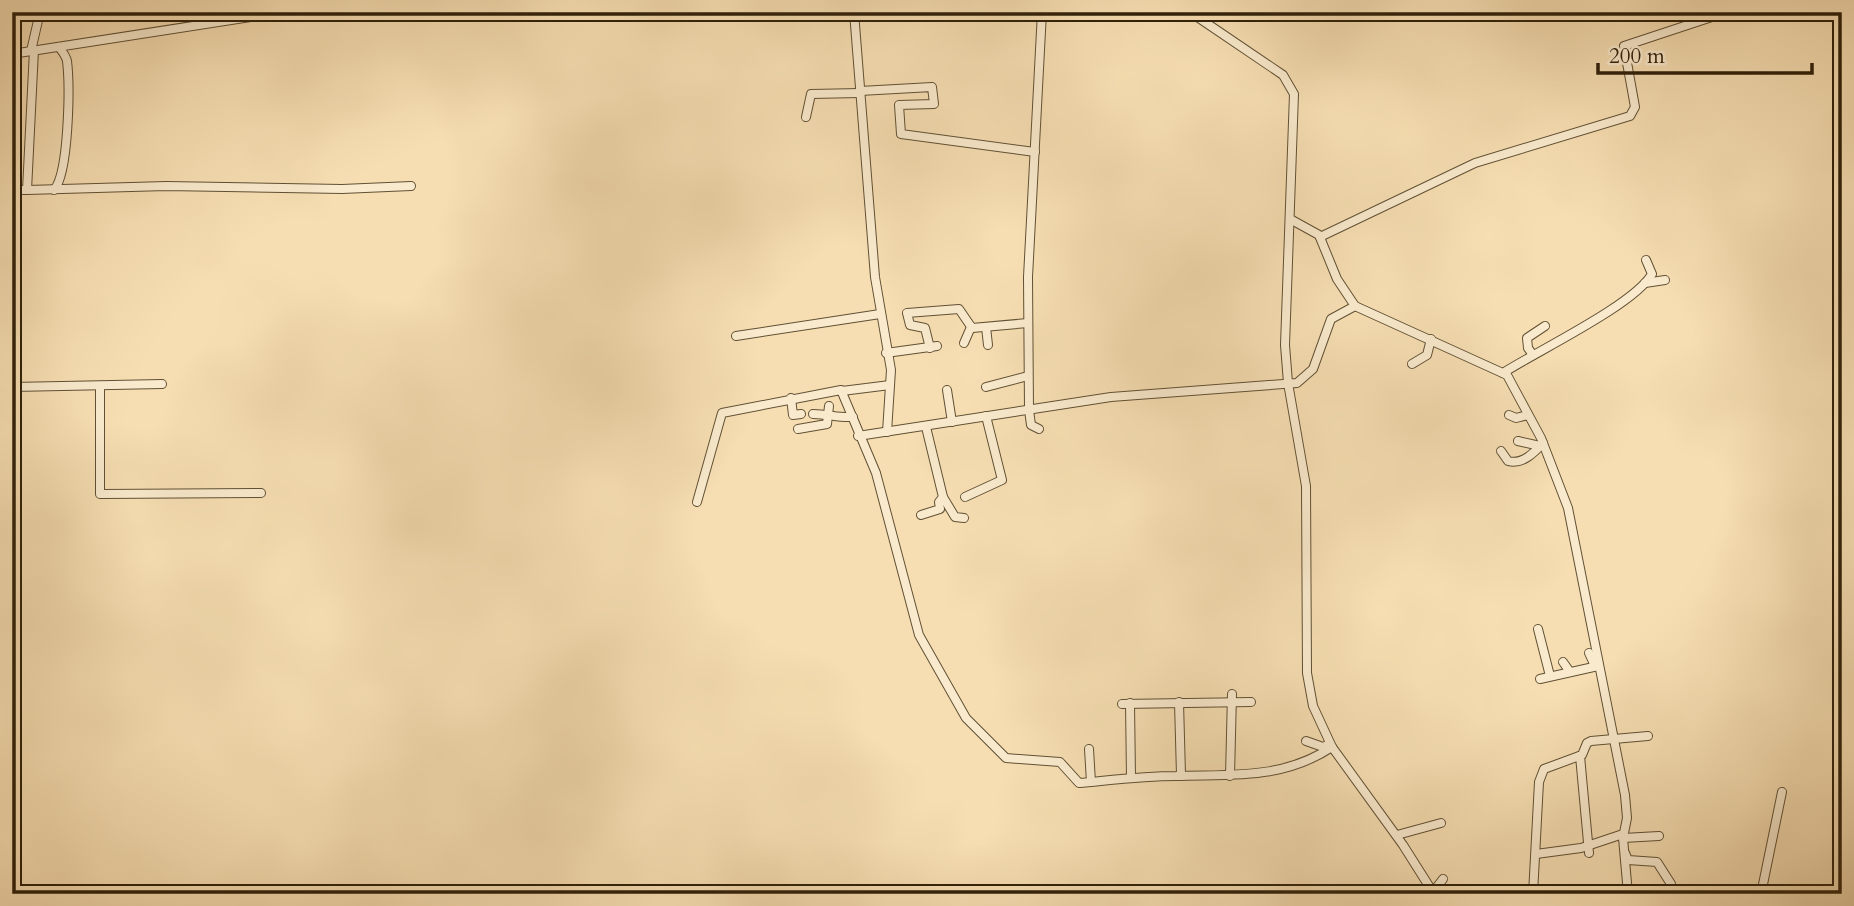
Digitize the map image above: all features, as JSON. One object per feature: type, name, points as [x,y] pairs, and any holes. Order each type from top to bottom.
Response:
[{"type":"street","points":[[27,190],[32,51],[40,12]]},
{"type":"street","points":[[12,54],[283,12]]},
{"type":"street","points":[[855,12],[880,314],[886,353],[891,366],[887,432]]},
{"type":"street","points":[[1039,429],[1031,425],[1029,410],[1028,323],[1042,12]]},
{"type":"street","points":[[1190,12],[1283,75],[1294,94],[1285,345],[1288,383],[1306,486],[1309,690],[1331,746],[1397,835],[1433,893],[1443,879]]},
{"type":"street","points":[[1320,237],[1475,163],[1630,116],[1635,107],[1624,46],[1727,12]]},
{"type":"street","points":[[54,190],[63,173],[68,81],[66,58],[59,47]]},
{"type":"street","points":[[806,117],[811,94],[928,85],[934,90],[934,104],[899,105]]},
{"type":"street","points":[[897,88],[901,134],[1035,152]]},
{"type":"street","points":[[12,190],[166,186],[342,189],[411,186]]},
{"type":"street","points":[[1290,219],[1320,237],[1337,279],[1354,306],[1503,373],[1528,415],[1568,508],[1596,666],[1625,795],[1627,818],[1623,836],[1628,894]]},
{"type":"street","points":[[1503,373],[1596,318],[1645,284],[1652,274],[1646,260]]},
{"type":"street","points":[[1645,284],[1665,280]]},
{"type":"street","points":[[859,436],[1111,397],[1297,383],[1313,369],[1331,319],[1354,306]]},
{"type":"street","points":[[886,353],[934,347],[925,327],[910,325],[907,313],[960,309],[971,327]]},
{"type":"street","points":[[736,336],[880,314]]},
{"type":"street","points":[[971,327],[1028,323]]},
{"type":"street","points":[[1533,355],[1528,348],[1527,338],[1545,326]]},
{"type":"street","points":[[964,343],[971,327]]},
{"type":"street","points":[[986,327],[988,345]]},
{"type":"street","points":[[1412,364],[1427,355],[1431,339]]},
{"type":"street","points":[[986,387],[1028,376]]},
{"type":"street","points":[[697,502],[722,413],[791,398],[842,391],[853,383],[890,386]]},
{"type":"street","points":[[12,387],[162,384]]},
{"type":"street","points":[[100,386],[100,494],[261,493]]},
{"type":"street","points":[[947,390],[952,422]]},
{"type":"street","points":[[842,391],[880,485],[919,635],[967,718],[1006,758],[1057,761],[1075,781],[1091,782],[1130,777],[1259,775],[1312,760],[1331,746]]},
{"type":"street","points":[[791,398],[793,415],[801,414]]},
{"type":"street","points":[[798,429],[822,426],[830,417],[829,406]]},
{"type":"street","points":[[813,414],[853,417]]},
{"type":"street","points":[[1509,415],[1516,418],[1528,415]]},
{"type":"street","points":[[964,497],[1002,480],[986,416]]},
{"type":"street","points":[[926,427],[943,497],[955,517],[964,518]]},
{"type":"street","points":[[1518,441],[1542,445]]},
{"type":"street","points":[[1501,451],[1508,461],[1517,462],[1542,445]]},
{"type":"street","points":[[921,514],[940,509],[939,502],[943,497]]},
{"type":"street","points":[[1538,629],[1550,676]]},
{"type":"street","points":[[1588,653],[1596,666]]},
{"type":"street","points":[[1563,662],[1570,672]]},
{"type":"street","points":[[1540,679],[1596,666]]},
{"type":"street","points":[[1230,776],[1231,698]]},
{"type":"street","points":[[1130,777],[1126,704],[1231,698],[1251,702]]},
{"type":"street","points":[[1179,702],[1181,775]]},
{"type":"street","points":[[1589,849],[1580,756],[1587,743],[1614,737],[1648,736]]},
{"type":"street","points":[[1306,741],[1323,747],[1331,746]]},
{"type":"street","points":[[1089,749],[1091,782]]},
{"type":"street","points":[[1533,894],[1539,782],[1544,769],[1580,756]]},
{"type":"street","points":[[1761,894],[1782,792]]},
{"type":"street","points":[[1397,835],[1441,823]]},
{"type":"street","points":[[1536,854],[1589,849],[1623,836],[1659,836]]},
{"type":"street","points":[[1625,853],[1628,860],[1657,862],[1671,884]]}]
